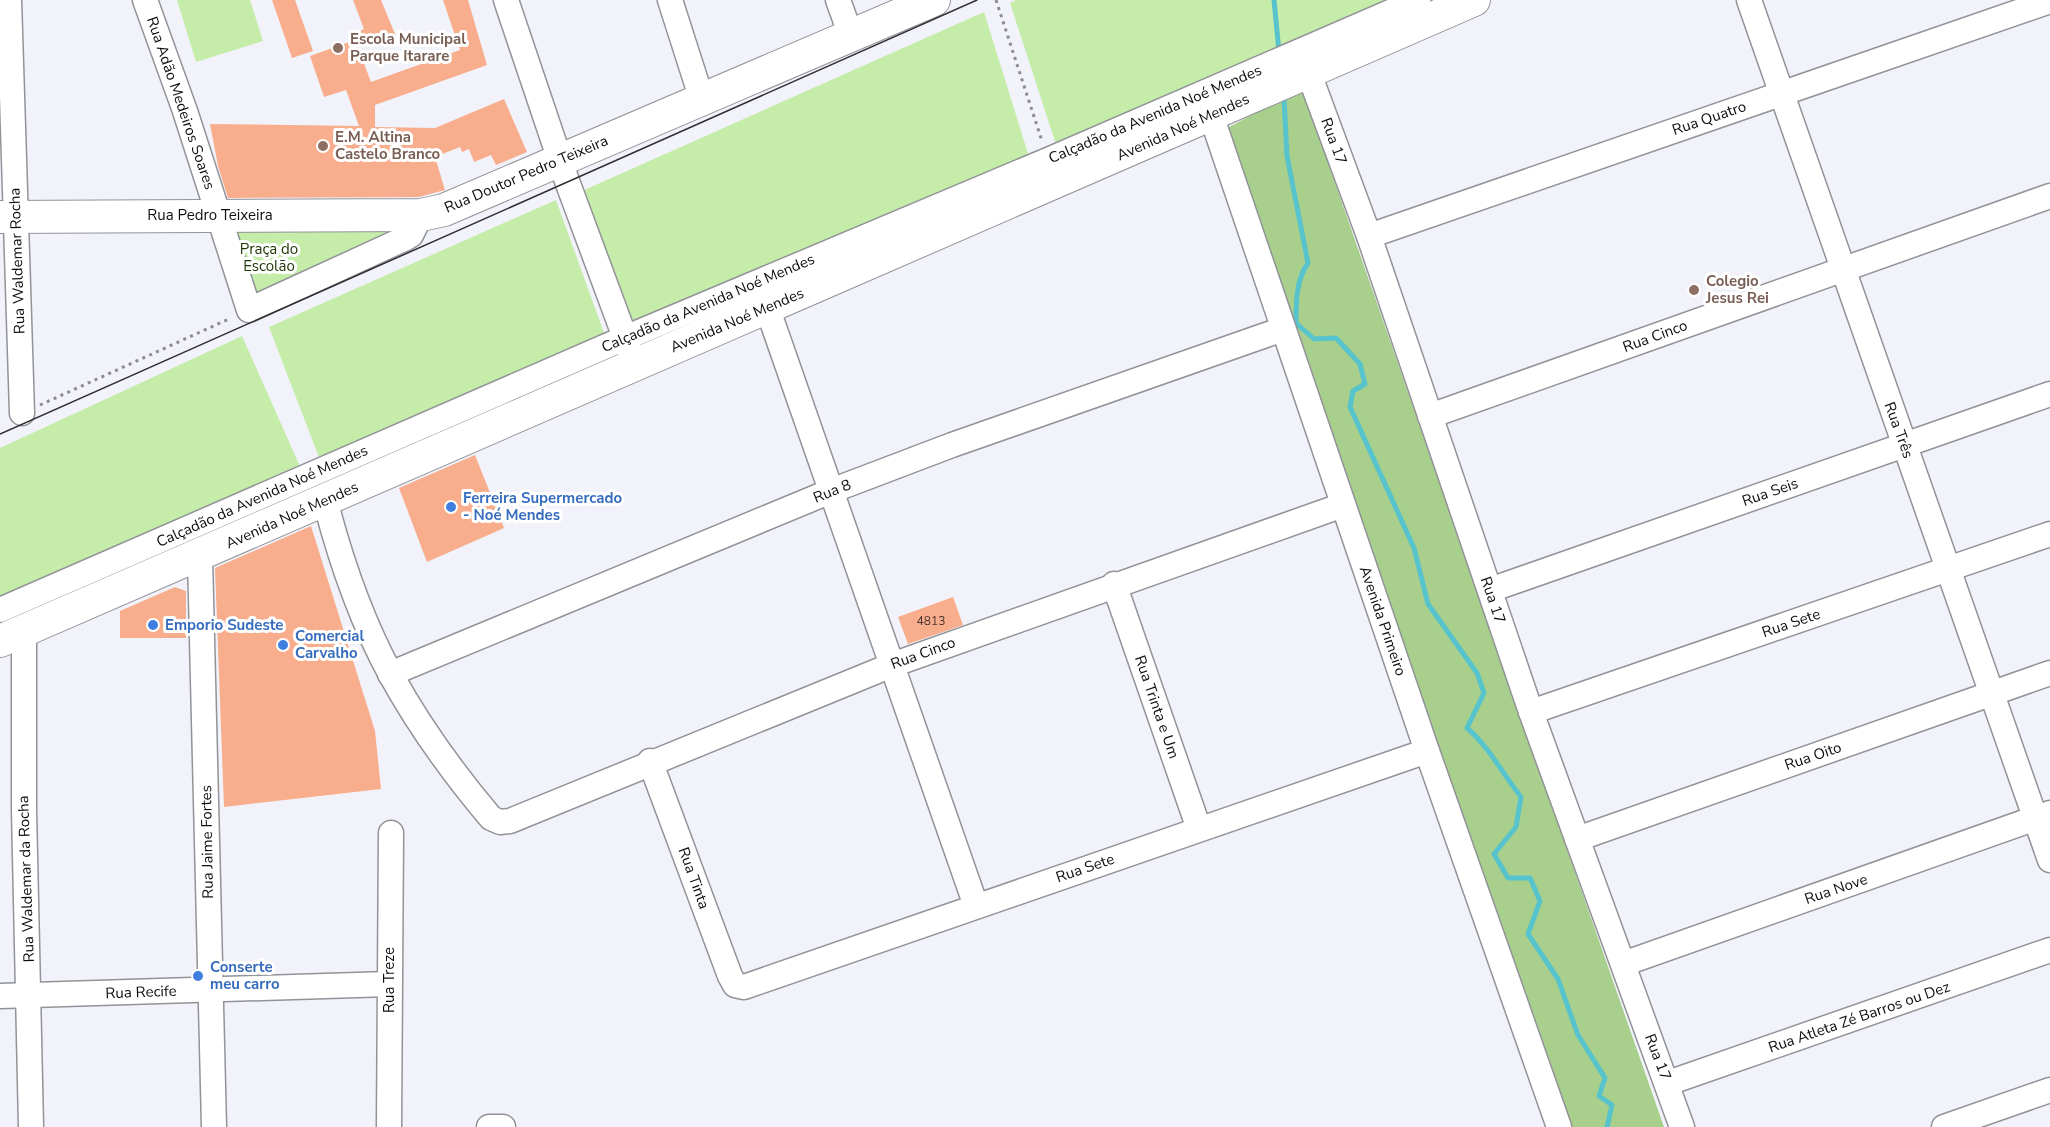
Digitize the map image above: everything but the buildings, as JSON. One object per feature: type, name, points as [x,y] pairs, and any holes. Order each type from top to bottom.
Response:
[{"type":"main road","name":"Rua Doutor Pedro Teixeira","points":[[421,215],[444,210],[934,0]]},
{"type":"main road","name":"Avenida Noé Mendes","points":[[12,636],[200,557],[325,500],[630,351],[767,307],[1474,0]]},
{"type":"main road","name":"Rua Pedro Teixeira","points":[[8,217],[219,214],[421,215]]},
{"type":"street","name":"Rua Waldemar Rocha","points":[[9,0],[8,217],[22,413]]},
{"type":"street","name":"Rua Adão Medeiros Soares","points":[[145,0],[219,214],[249,310]]},
{"type":"street","points":[[506,0],[630,351]]},
{"type":"street","points":[[670,0],[702,100]]},
{"type":"street","points":[[838,0],[851,36]]},
{"type":"street","name":"Calçadão da Avenida Noé Mendes","points":[[0,610],[630,351],[1048,160],[1418,0]]},
{"type":"street","name":"Rua Três","points":[[1749,0],[1992,694],[2043,816],[2050,860]]},
{"type":"street","name":"Rua Quatro","points":[[1369,236],[2050,1]]},
{"type":"street","name":"Rua 17","points":[[1308,71],[1369,236],[1531,712],[1668,1083],[1682,1127]]},
{"type":"street","name":"Avenida Primeiro","points":[[1211,115],[1427,752],[1559,1127]]},
{"type":"street","name":"Rua Cinco","points":[[1430,416],[2050,196]]},
{"type":"street","points":[[249,310],[406,238],[421,215]]},
{"type":"street","points":[[767,307],[976,906]]},
{"type":"street","name":"Rua 8","points":[[390,674],[831,491],[952,445],[1283,329]]},
{"type":"street","name":"Rua Seis","points":[[1490,590],[2050,394]]},
{"type":"street","points":[[325,500],[351,584],[390,674]]},
{"type":"street","name":"Rua Cinco","points":[[390,674],[441,757],[493,820],[510,821],[650,761],[892,665],[1343,504]]},
{"type":"street","name":"Rua Sete","points":[[1531,712],[2050,534]]},
{"type":"street","name":"Rua Jaime Fortes","points":[[200,557],[214,1127]]},
{"type":"street","name":"Rua Trinta e Um","points":[[1114,584],[1199,829]]},
{"type":"street","name":"Rua Waldemar da Rocha","points":[[12,636],[24,810],[31,1127]]},
{"type":"street","name":"Rua Oito","points":[[1577,839],[2050,673]]},
{"type":"street","name":"Rua Sete","points":[[744,987],[1427,752]]},
{"type":"street","name":"Rua Tinta","points":[[650,761],[730,976],[735,985],[744,987]]},
{"type":"street","name":"Rua Nove","points":[[1623,964],[2043,816]]},
{"type":"street","name":"Rua Treze","points":[[389,1127],[391,834]]},
{"type":"street","name":"Rua Atleta Zé Barros ou Dez","points":[[1668,1083],[2050,950]]},
{"type":"street","name":"Rua Recife","points":[[0,996],[389,984]]},
{"type":"street","points":[[1944,1127],[2050,1090]]},
{"type":"street","points":[[489,1127],[503,1127]]},
{"type":"path","points":[[996,0],[1048,160]]},
{"type":"path","points":[[22,413],[249,310]]},
{"type":"green space","points":[[177,0],[250,0],[263,41],[196,62]]},
{"type":"green space","points":[[1016,0],[1430,0],[1061,160],[1010,3]]},
{"type":"green space","points":[[984,12],[1034,173],[638,348],[582,191]]},
{"type":"green space","points":[[1302,88],[1664,1127],[1566,1127],[1220,132]]},
{"type":"green space","points":[[556,200],[612,355],[328,481],[269,327]]},
{"type":"green space","name":"Praça do Escolão","points":[[231,230],[396,230],[254,293]]},
{"type":"green space","points":[[242,336],[310,489],[0,624],[0,448]]},
{"type":"waterway","points":[[1274,0],[1279,52]]},
{"type":"waterway","points":[[1284,98],[1287,156],[1308,263],[1299,284],[1296,323],[1314,339],[1336,338],[1360,364],[1365,384],[1353,391],[1350,407],[1414,548],[1428,604],[1477,673],[1484,693],[1467,728],[1489,752],[1521,797],[1516,827],[1494,854],[1508,878],[1530,878],[1540,901],[1528,934],[1558,979],[1578,1035],[1605,1078],[1599,1096],[1612,1105],[1607,1127]]},
{"type":"tram line","points":[[0,434],[977,0]]},
{"type":"place","name":"Escola Municipal Parque Itarare","points":[[338,48]]},
{"type":"place","name":"E.M. Altina Castelo Branco","points":[[323,146]]},
{"type":"place","name":"Colegio Jesus Rei","points":[[1694,290]]},
{"type":"place","name":"Ferreira Supermercado - Noé Mendes","points":[[451,507]]},
{"type":"place","name":"Emporio Sudeste","points":[[153,625]]},
{"type":"place","name":"Comercial Carvalho","points":[[283,645]]},
{"type":"place","name":"Conserte meu carro","points":[[198,976]]}]
